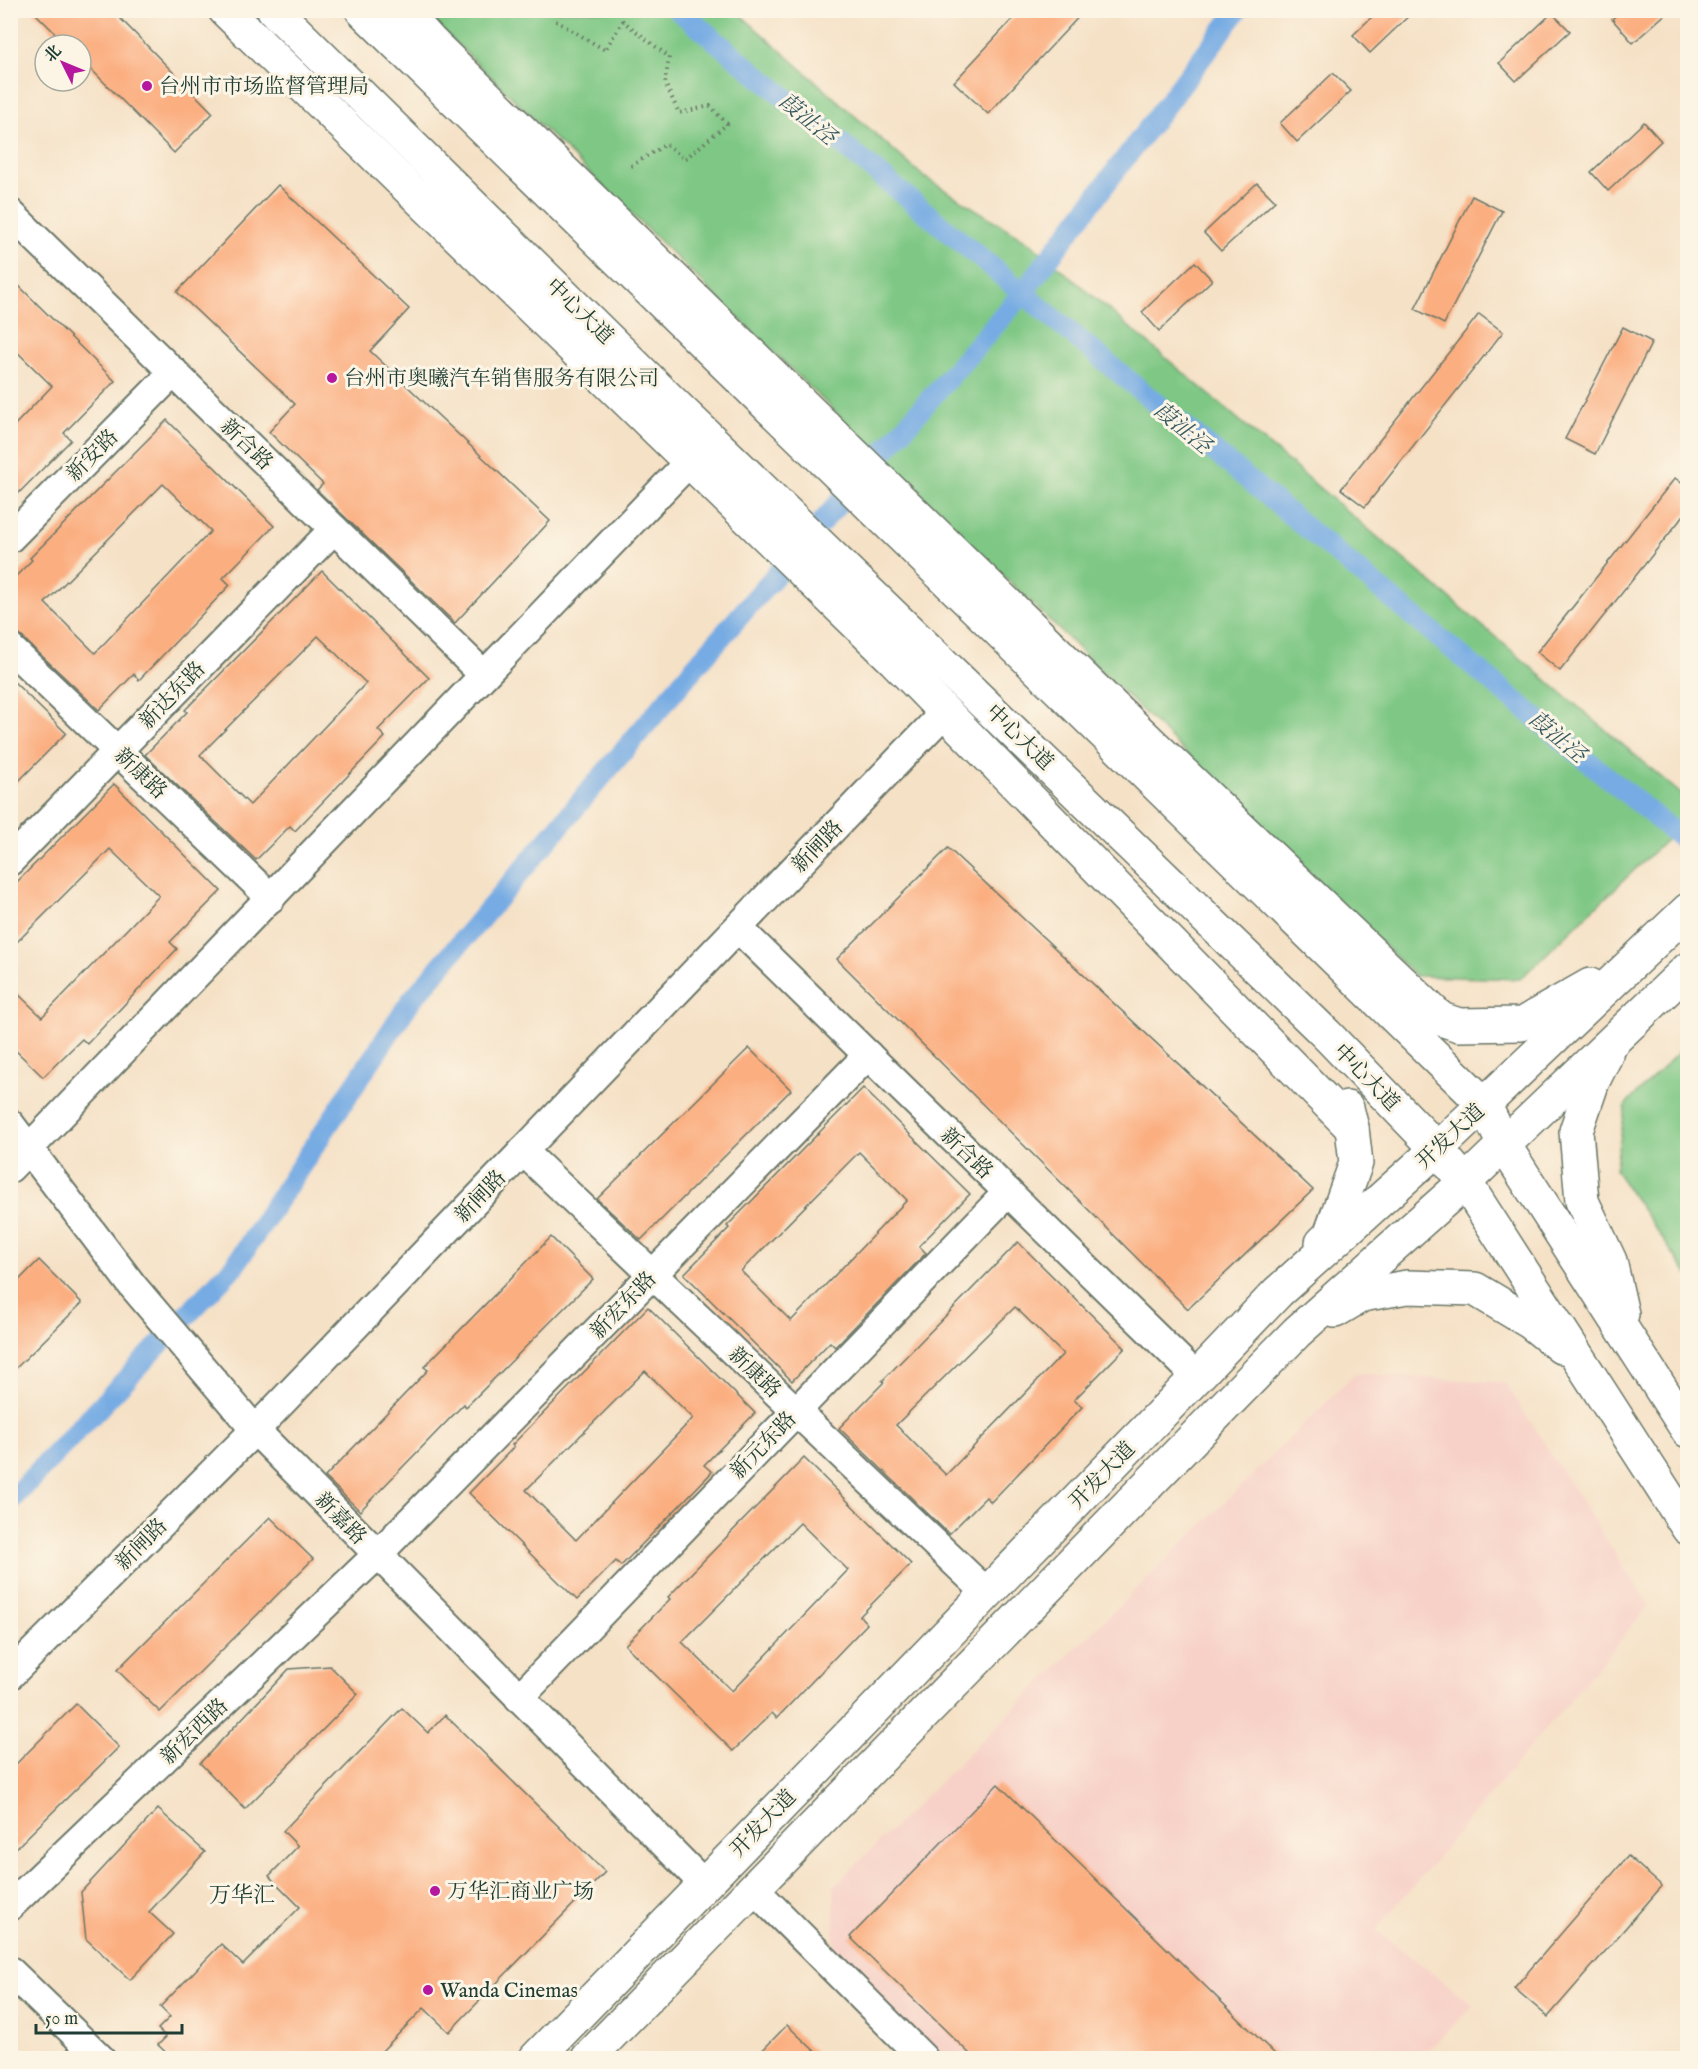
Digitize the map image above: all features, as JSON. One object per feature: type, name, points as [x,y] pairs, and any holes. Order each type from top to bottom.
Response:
[{"type":"main road","points":[[225,10],[945,712],[1352,1128]]},
{"type":"main road","name":"中心大道","points":[[274,10],[671,401],[1326,1034],[1437,1149],[1465,1182],[1688,1528]]},
{"type":"main road","points":[[382,17],[442,53],[684,288],[848,466],[902,519],[1133,762],[1484,1104],[1504,1145],[1688,1431]]},
{"type":"main road","points":[[382,17],[697,337],[848,466]]},
{"type":"main road","points":[[345,81],[346,130]]},
{"type":"main road","points":[[684,288],[697,337]]},
{"type":"main road","points":[[597,372],[671,401]]},
{"type":"main road","points":[[902,519],[1197,786],[1441,1019]]},
{"type":"main road","points":[[1133,762],[1197,786]]},
{"type":"main road","points":[[1066,782],[1100,871]]},
{"type":"main road","name":"开发大道","points":[[536,2058],[1278,1292],[1437,1149],[1688,910]]},
{"type":"main road","points":[[1360,984],[1402,1005],[1459,1025],[1522,1024],[1574,995],[1642,952]]},
{"type":"main road","name":"开发大道","points":[[588,2058],[1297,1332],[1465,1182],[1688,969]]},
{"type":"main road","points":[[1278,1292],[1330,1235],[1356,1163],[1352,1128],[1326,1034]]},
{"type":"main road","points":[[1612,1041],[1593,1081],[1576,1131],[1582,1201],[1610,1261],[1627,1336]]},
{"type":"main road","points":[[1297,1332],[1362,1295],[1407,1287],[1475,1289],[1530,1322],[1583,1365]]},
{"type":"street","name":"新合路","points":[[15,225],[174,372],[484,675]]},
{"type":"street","name":"新安路","points":[[10,538],[174,372]]},
{"type":"street","points":[[20,1159],[689,462]]},
{"type":"street","name":"新达东路","points":[[10,861],[334,529]]},
{"type":"street","name":"新康路","points":[[10,648],[271,898]]},
{"type":"street","name":"新闸路","points":[[10,1675],[255,1430],[945,712]]},
{"type":"street","name":"新合路","points":[[738,928],[1197,1377]]},
{"type":"street","name":"新宏东路","points":[[377,1556],[868,1055]]},
{"type":"street","name":"新嘉路","points":[[10,1124],[20,1159],[255,1430],[377,1556],[704,1884]]},
{"type":"street","name":"新康路","points":[[523,1151],[987,1593]]},
{"type":"street","name":"新元东路","points":[[519,1698],[1008,1192]]},
{"type":"street","name":"新宏西路","points":[[10,1906],[377,1556]]},
{"type":"street","points":[[754,1889],[923,2058]]},
{"type":"street","points":[[10,1971],[100,2058]]},
{"type":"path","points":[[556,21],[605,50],[623,21],[669,57],[665,83],[679,113],[710,106],[727,124],[685,159],[666,144],[628,168]]},
{"type":"shaded area","points":[[1356,1373],[1505,1383],[1649,1606],[1376,1930],[1474,2005],[1420,2058],[940,2058],[834,1956],[834,1886]]},
{"type":"green space","points":[[423,11],[736,11],[924,177],[1030,243],[1687,799],[1687,820],[1520,979],[1415,976]]},
{"type":"green space","points":[[1687,1044],[1687,1274],[1615,1170],[1626,1104]]},
{"type":"building","name":"台州市市场监督管理局","points":[[32,10],[112,10],[213,113],[174,153],[93,71],[93,33],[55,33]]},
{"type":"building","points":[[1021,10],[1085,10],[988,114],[954,82]]},
{"type":"building","points":[[1379,10],[1415,10],[1370,53],[1353,35]]},
{"type":"building","points":[[1622,10],[1670,10],[1633,43],[1612,19]]},
{"type":"building","points":[[1552,13],[1570,31],[1516,81],[1499,63]]},
{"type":"building","points":[[1333,73],[1351,91],[1297,142],[1280,123]]},
{"type":"building","points":[[1644,122],[1661,141],[1608,191],[1591,172]]},
{"type":"building","points":[[1257,183],[1275,201],[1221,251],[1204,233]]},
{"type":"building","name":"台州市奥曦汽车销售服务有限公司","points":[[278,185],[409,309],[370,351],[550,521],[455,623],[317,490],[323,484],[269,432],[295,404],[177,292]]},
{"type":"building","points":[[1472,196],[1502,211],[1444,324],[1415,309]]},
{"type":"building","points":[[1195,262],[1212,280],[1159,331],[1142,312]]},
{"type":"building","points":[[10,277],[115,381],[64,433],[71,440],[10,502],[10,430],[52,386],[10,345]]},
{"type":"building","points":[[1479,314],[1503,332],[1365,507],[1341,489]]},
{"type":"building","points":[[1623,327],[1652,342],[1595,454],[1565,439]]},
{"type":"building","points":[[167,420],[274,526],[223,578],[230,585],[139,680],[134,674],[99,710],[21,636],[10,629],[10,582],[32,560],[30,558]],"holes":[[[163,484],[211,531],[95,653],[45,603]]]},
{"type":"building","points":[[1675,478],[1688,488],[1688,510],[1560,671],[1537,652]]},
{"type":"building","points":[[322,571],[429,678],[378,730],[385,737],[295,831],[290,826],[256,860],[145,755],[187,712],[185,710]],"holes":[[[318,636],[366,683],[250,805],[200,755]]]},
{"type":"building","points":[[10,678],[66,733],[10,790]]},
{"type":"building","points":[[114,784],[221,891],[170,942],[177,949],[87,1044],[82,1039],[43,1077],[10,1045],[10,986],[42,1017],[159,896],[110,849],[10,949],[10,889]]},
{"type":"building","points":[[948,848],[1313,1190],[1188,1309],[837,959]]},
{"type":"building","points":[[749,1048],[791,1090],[641,1240],[597,1199]]},
{"type":"building","points":[[863,1088],[970,1194],[919,1246],[926,1253],[835,1347],[830,1342],[792,1381],[684,1274],[729,1228],[727,1226]],"holes":[[[859,1152],[907,1200],[791,1321],[741,1271]]]},
{"type":"building","points":[[551,1237],[593,1279],[466,1407],[464,1404],[360,1511],[325,1477],[428,1370],[424,1367]]},
{"type":"building","points":[[1018,1242],[1125,1348],[1074,1400],[1082,1407],[991,1502],[986,1497],[949,1534],[839,1428],[884,1382],[882,1381]],"holes":[[[1015,1307],[1063,1354],[946,1475],[896,1425]]]},
{"type":"building","points":[[39,1260],[82,1303],[10,1374],[10,1289]]},
{"type":"building","points":[[648,1307],[755,1413],[704,1465],[712,1472],[621,1566],[616,1561],[577,1600],[469,1493],[514,1447],[512,1445]],"holes":[[[645,1371],[693,1418],[576,1540],[526,1490]]]},
{"type":"building","points":[[804,1458],[911,1564],[860,1616],[867,1624],[777,1718],[772,1713],[733,1751],[625,1645],[670,1599],[668,1597]],"holes":[[[800,1523],[848,1570],[732,1691],[682,1642]]]},
{"type":"building","points":[[270,1517],[313,1559],[160,1712],[117,1670]]},
{"type":"building","points":[[330,1666],[358,1694],[245,1809],[200,1763],[289,1669]]},
{"type":"building","points":[[76,1704],[119,1747],[10,1854],[10,1770]]},
{"type":"building","name":"万华汇商业广场","points":[[402,1708],[428,1733],[445,1715],[605,1872],[449,2032],[424,2008],[375,2058],[172,2058],[158,2045],[166,2037],[158,2029],[170,2017],[160,2007],[221,1944],[243,1965],[300,1907],[269,1876],[298,1846],[283,1831]]},
{"type":"building","points":[[998,1784],[1279,2058],[974,2058],[850,1937]]},
{"type":"building","points":[[158,1809],[205,1852],[149,1912],[173,1934],[130,1980],[86,1939],[81,1892]]},
{"type":"building","points":[[1628,1856],[1662,1886],[1548,2017],[1514,1988]]},
{"type":"building","points":[[787,2025],[822,2058],[755,2058]]},
{"type":"waterway","name":"葭沚泾","points":[[678,10],[1688,844]]},
{"type":"waterway","points":[[10,1501],[235,1265],[410,1002],[695,667],[1022,294],[1238,10]]},
{"type":"place","name":"台州市市场监督管理局","points":[[147,86]]},
{"type":"place","name":"台州市奥曦汽车销售服务有限公司","points":[[332,378]]},
{"type":"place","name":"万华汇商业广场","points":[[435,1891]]},
{"type":"place","name":"Wanda Cinemas","points":[[428,1990]]},
{"type":"district","name":"万华汇","points":[[242,1894]]}]
